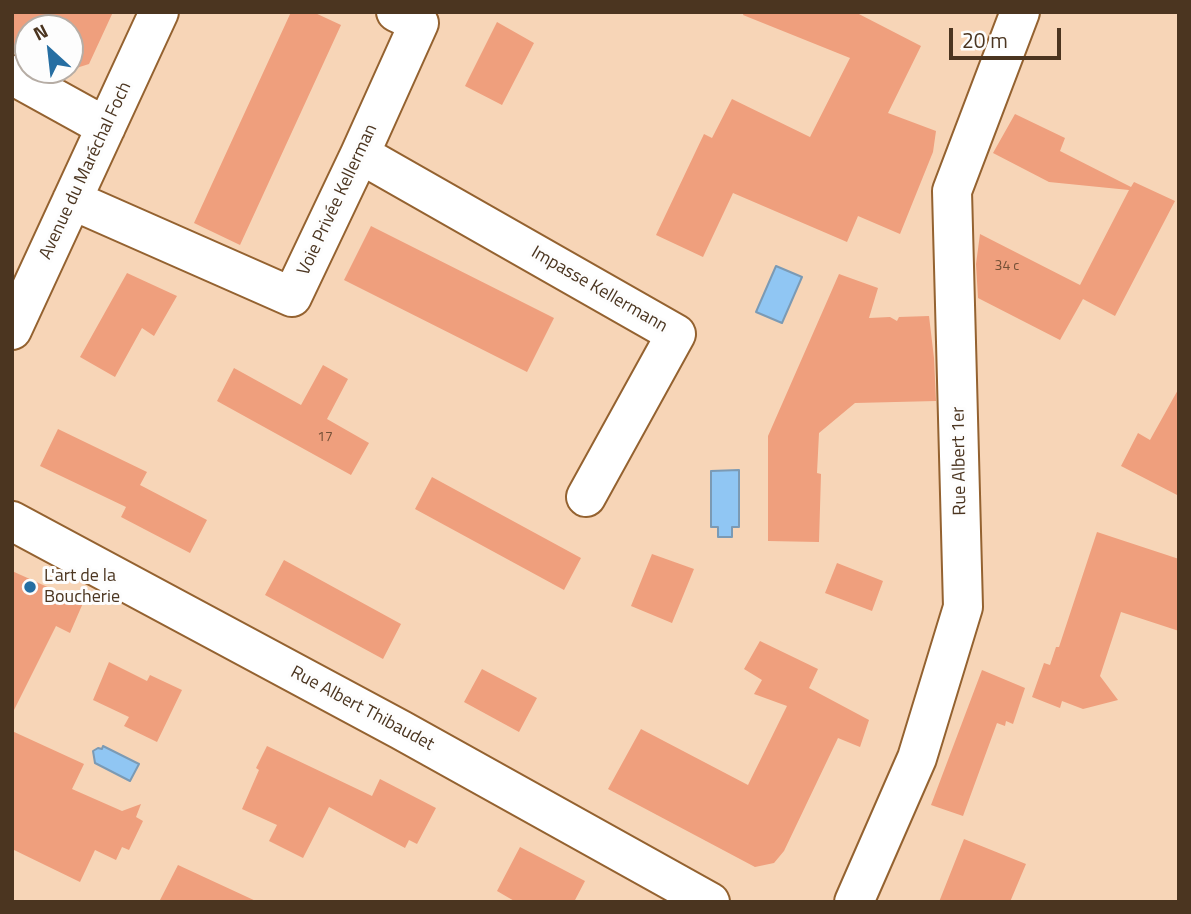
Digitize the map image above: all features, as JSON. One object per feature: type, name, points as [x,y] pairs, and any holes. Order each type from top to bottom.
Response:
[{"type":"street","name":"Avenue du Maréchal Foch","points":[[12,330],[159,12]]},
{"type":"street","name":"Voie Privée Kellerman","points":[[72,200],[292,297],[419,23],[396,12]]},
{"type":"street","name":"Rue Albert 1er","points":[[854,902],[917,758],[963,607],[952,191],[1020,12]]},
{"type":"street","points":[[12,75],[106,127]]},
{"type":"street","name":"Impasse Kellermann","points":[[360,155],[676,334],[586,497]]},
{"type":"street","name":"Rue Albert Thibaudet","points":[[12,521],[401,730],[710,902]]},
{"type":"water","points":[[776,266],[802,277],[782,323],[756,312]]},
{"type":"water","points":[[739,470],[739,527],[732,527],[732,537],[718,537],[718,527],[711,527],[711,471]]},
{"type":"water","points":[[103,746],[139,764],[130,781],[95,763],[93,751],[102,749]]},
{"type":"building","points":[[12,12],[113,12],[89,64],[84,66],[84,14],[14,14],[14,45]]},
{"type":"building","points":[[291,12],[313,12],[341,25],[240,245],[194,223]]},
{"type":"building","points":[[744,12],[855,12],[921,46],[888,113],[936,131],[933,152],[900,234],[858,216],[847,242],[733,193],[703,257],[656,235],[704,134],[712,138],[732,99],[810,137],[850,58],[743,15]]},
{"type":"building","points":[[497,22],[534,43],[502,105],[465,86]]},
{"type":"building","points":[[1015,114],[1065,138],[1060,151],[1131,187],[1134,182],[1175,201],[1115,316],[1083,299],[1060,340],[978,298],[976,264],[980,234],[1080,285],[1129,190],[1049,182],[993,153]]},
{"type":"building","points":[[371,226],[554,318],[527,372],[344,280]]},
{"type":"building","points":[[127,273],[177,296],[154,336],[142,328],[115,377],[80,357]]},
{"type":"building","points":[[839,274],[878,288],[869,318],[890,317],[897,321],[899,317],[929,316],[936,401],[855,403],[819,433],[819,542],[768,541],[768,436]]},
{"type":"building","points":[[323,365],[348,379],[327,419],[369,443],[351,475],[217,401],[234,368],[301,405]]},
{"type":"building","points":[[1179,388],[1179,496],[1121,466],[1138,433],[1150,440]]},
{"type":"building","points":[[58,429],[147,472],[140,485],[207,520],[190,553],[121,517],[126,507],[40,466]]},
{"type":"building","points":[[432,477],[581,558],[564,590],[415,509]]},
{"type":"building","points":[[1097,532],[1179,559],[1179,631],[1121,612],[1100,676],[1118,700],[1083,709],[1062,701],[1060,708],[1032,697],[1044,663],[1050,665],[1056,647],[1059,647]]},
{"type":"building","points":[[652,554],[694,569],[672,623],[631,606]]},
{"type":"building","points":[[284,560],[401,624],[383,659],[265,595]]},
{"type":"building","points":[[837,563],[883,581],[872,611],[825,593]]},
{"type":"building","points":[[12,571],[83,603],[70,633],[56,626],[12,714]]},
{"type":"building","points":[[760,641],[818,669],[809,688],[869,720],[860,747],[838,738],[784,851],[774,863],[755,867],[608,789],[641,729],[748,785],[787,706],[754,694],[762,680],[744,669]]},
{"type":"building","points":[[109,662],[147,681],[150,675],[182,690],[157,742],[124,726],[129,717],[93,700]]},
{"type":"building","points":[[482,669],[537,698],[519,732],[464,702]]},
{"type":"building","points":[[982,670],[1025,688],[1013,724],[1006,721],[1005,726],[997,723],[963,816],[931,805]]},
{"type":"building","points":[[12,731],[84,764],[72,789],[122,811],[141,804],[136,817],[143,821],[129,850],[122,847],[116,860],[95,850],[80,882],[12,849]]},
{"type":"building","points":[[267,746],[372,796],[380,779],[436,808],[417,844],[409,840],[405,848],[329,807],[303,858],[269,841],[277,825],[242,809],[259,770],[256,768]]},
{"type":"building","points":[[964,839],[1026,864],[1010,902],[939,902]]},
{"type":"building","points":[[520,847],[585,881],[574,902],[516,902],[497,891]]},
{"type":"building","points":[[178,865],[258,902],[159,902]]},
{"type":"place","name":"L'art de la Boucherie","points":[[30,587]]}]
